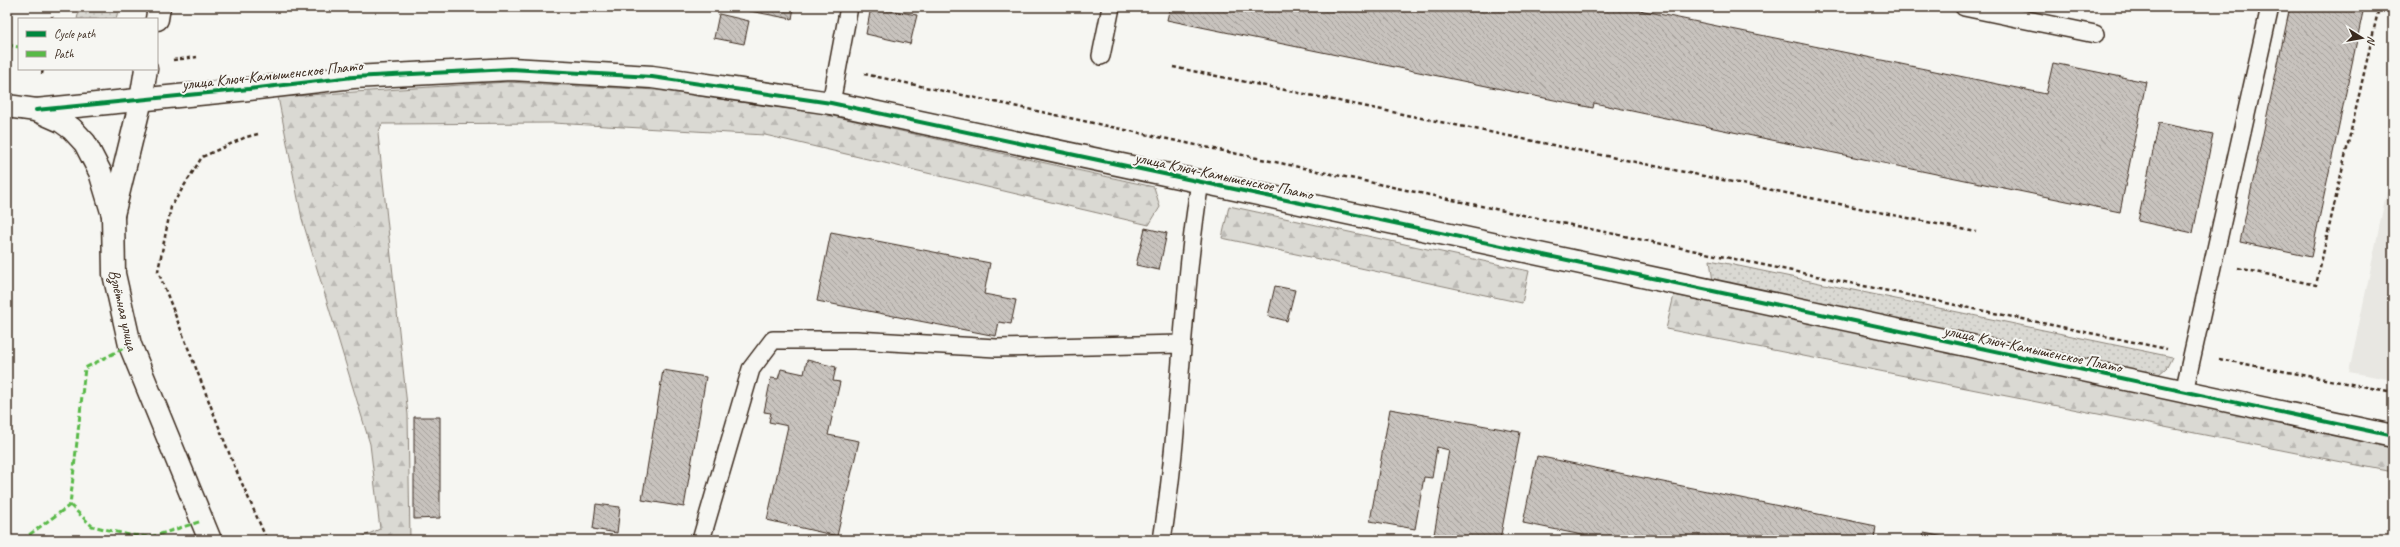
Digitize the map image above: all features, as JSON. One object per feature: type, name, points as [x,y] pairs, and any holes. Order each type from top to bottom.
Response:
[{"type":"street","points":[[157,18],[159,7]]},
{"type":"street","name":"улица Ключ-Камышенское Плато","points":[[36,110],[353,77],[511,69],[652,77],[831,103],[2393,436]]},
{"type":"street","name":"Взлётная улица","points":[[146,70],[141,100],[113,215],[114,274],[130,345],[210,540]]},
{"type":"street","points":[[7,106],[36,110],[61,121],[72,129],[85,143],[100,172],[113,215]]},
{"type":"lane","points":[[831,103],[848,7]]},
{"type":"lane","points":[[1101,56],[1111,7]]},
{"type":"lane","points":[[1964,7],[2095,34]]},
{"type":"lane","points":[[2184,392],[2270,7]]},
{"type":"lane","points":[[1162,540],[1169,495],[1191,238],[1200,182]]},
{"type":"lane","points":[[701,540],[751,369],[773,340],[856,340],[996,348],[1182,344]]},
{"type":"path","points":[[2214,263],[2316,285],[2379,7]]},
{"type":"path","points":[[170,60],[197,57]]},
{"type":"path","points":[[1173,67],[1976,232]]},
{"type":"path","points":[[837,69],[905,81],[1523,215],[2170,350]]},
{"type":"path","points":[[42,74],[43,70]]},
{"type":"path","points":[[258,134],[246,137],[202,157],[171,207],[158,271],[233,463],[267,540]]},
{"type":"path","points":[[2216,358],[2393,392]]},
{"type":"shaded area","points":[[2393,161],[2393,380],[2349,372]]},
{"type":"green space","points":[[80,7],[119,7],[116,18],[77,18]]},
{"type":"green space","points":[[507,82],[656,90],[819,113],[1154,187],[1160,207],[1149,225],[765,135],[553,123],[382,124],[378,134],[408,415],[410,540],[355,540],[380,529],[370,444],[302,219],[278,97]]},
{"type":"green space","points":[[1229,206],[1529,271],[1522,303],[1222,238]]},
{"type":"green space","points":[[1710,260],[2172,357],[2167,367],[2157,376],[1713,282]]},
{"type":"green space","points":[[1674,295],[2393,444],[2393,472],[1666,329]]},
{"type":"building","points":[[729,7],[794,7],[792,19]]},
{"type":"building","points":[[871,7],[917,15],[910,44],[866,34]]},
{"type":"building","points":[[1170,7],[1625,7],[2046,94],[2053,63],[2146,82],[2120,212],[1594,103],[1593,108],[1167,20]]},
{"type":"building","points":[[2290,7],[2364,7],[2311,257],[2240,242]]},
{"type":"building","points":[[719,14],[749,21],[744,44],[714,38]]},
{"type":"building","points":[[2159,123],[2213,134],[2193,233],[2138,221]]},
{"type":"building","points":[[1145,228],[1167,233],[1159,270],[1136,265]]},
{"type":"building","points":[[831,232],[990,263],[984,294],[1016,300],[1011,324],[999,322],[996,336],[817,301]]},
{"type":"building","points":[[1275,286],[1295,290],[1287,321],[1268,316]]},
{"type":"building","points":[[807,360],[836,367],[833,381],[840,382],[828,435],[859,441],[837,536],[767,520],[788,426],[769,422],[771,413],[764,412],[771,378],[778,379],[781,369],[804,374]]},
{"type":"building","points":[[663,370],[706,377],[684,507],[642,500]]},
{"type":"building","points":[[1390,409],[1520,432],[1500,540],[1433,540],[1449,450],[1437,447],[1432,478],[1424,477],[1415,529],[1370,521]]},
{"type":"building","points":[[414,417],[440,417],[440,518],[414,519]]},
{"type":"building","points":[[1537,456],[1876,526],[1874,540],[1607,540],[1523,523]]},
{"type":"building","points":[[596,504],[620,507],[617,533],[593,529]]},
{"type":"building","points":[[1924,533],[1959,540],[1922,540]]},
{"type":"building","points":[[879,535],[904,540],[878,540]]},
{"type":"marked path","points":[[7,45],[18,47]]},
{"type":"marked path","points":[[22,540],[70,505],[85,368],[130,345]]},
{"type":"marked path","points":[[70,505],[92,526],[129,535],[151,537],[202,521]]},
{"type":"cycle path","points":[[36,110],[353,77],[511,69],[652,77],[831,103],[2393,436]]}]
